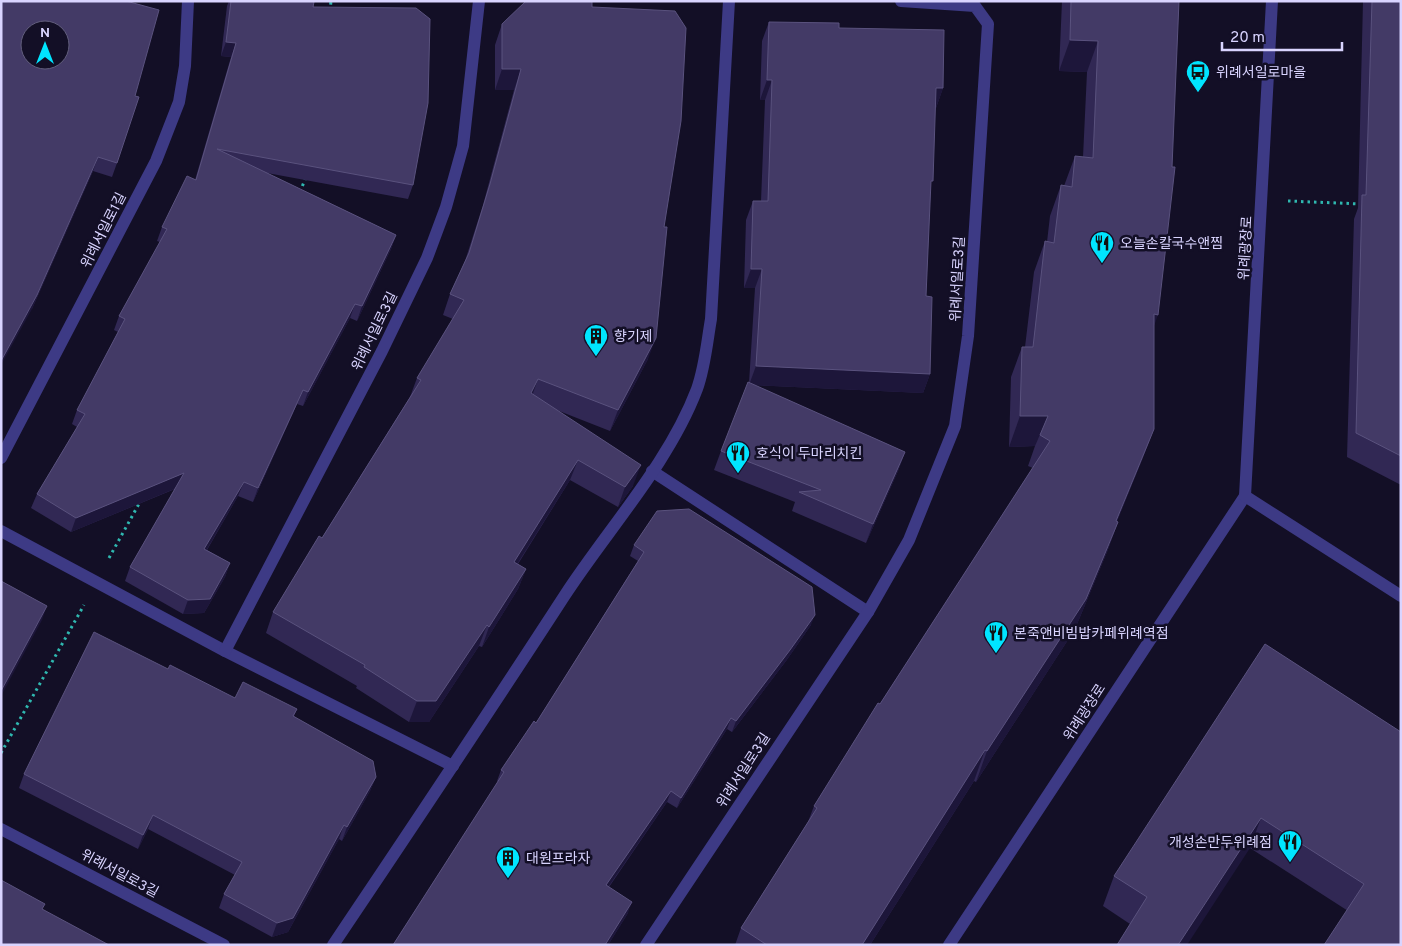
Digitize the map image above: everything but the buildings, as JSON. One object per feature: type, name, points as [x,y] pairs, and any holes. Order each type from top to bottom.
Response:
[{"type":"street","name":"위례서일로1길","points":[[1,458],[156,161],[179,102],[185,66],[188,1]]},
{"type":"street","name":"위례서일로3길","points":[[225,651],[382,351],[427,258],[446,207],[463,146],[479,1]]},
{"type":"street","points":[[333,945],[584,566],[652,471],[677,432],[697,388],[705,356],[713,289],[729,1]]},
{"type":"street","name":"위례서일로3길","points":[[646,945],[868,612],[909,540],[955,426],[968,336],[988,24],[975,6],[901,1]]},
{"type":"street","name":"위례광장로","points":[[949,945],[1245,496],[1272,1]]},
{"type":"street","points":[[652,471],[868,612]]},
{"type":"street","points":[[1245,496],[1401,596]]},
{"type":"street","points":[[1,531],[225,651],[453,766]]},
{"type":"street","name":"위례서일로3길","points":[[1,829],[224,945]]},
{"type":"path","points":[[329,20],[331,1]]},
{"type":"path","points":[[298,196],[307,172]]},
{"type":"path","points":[[1262,200],[1371,205]]},
{"type":"path","points":[[1,754],[143,495]]},
{"type":"place","name":"위례서일로마을","points":[[1198,93]]},
{"type":"place","name":"오늘손칼국수앤찜","points":[[1102,264]]},
{"type":"place","name":"향기제","points":[[596,357]]},
{"type":"place","name":"호식이 두마리치킨","points":[[738,474]]},
{"type":"place","name":"본죽앤비빔밥카페위례역점","points":[[996,654]]},
{"type":"place","name":"개성손만두위례점","points":[[1290,863]]},
{"type":"place","name":"대원프라자","points":[[508,879]]}]
